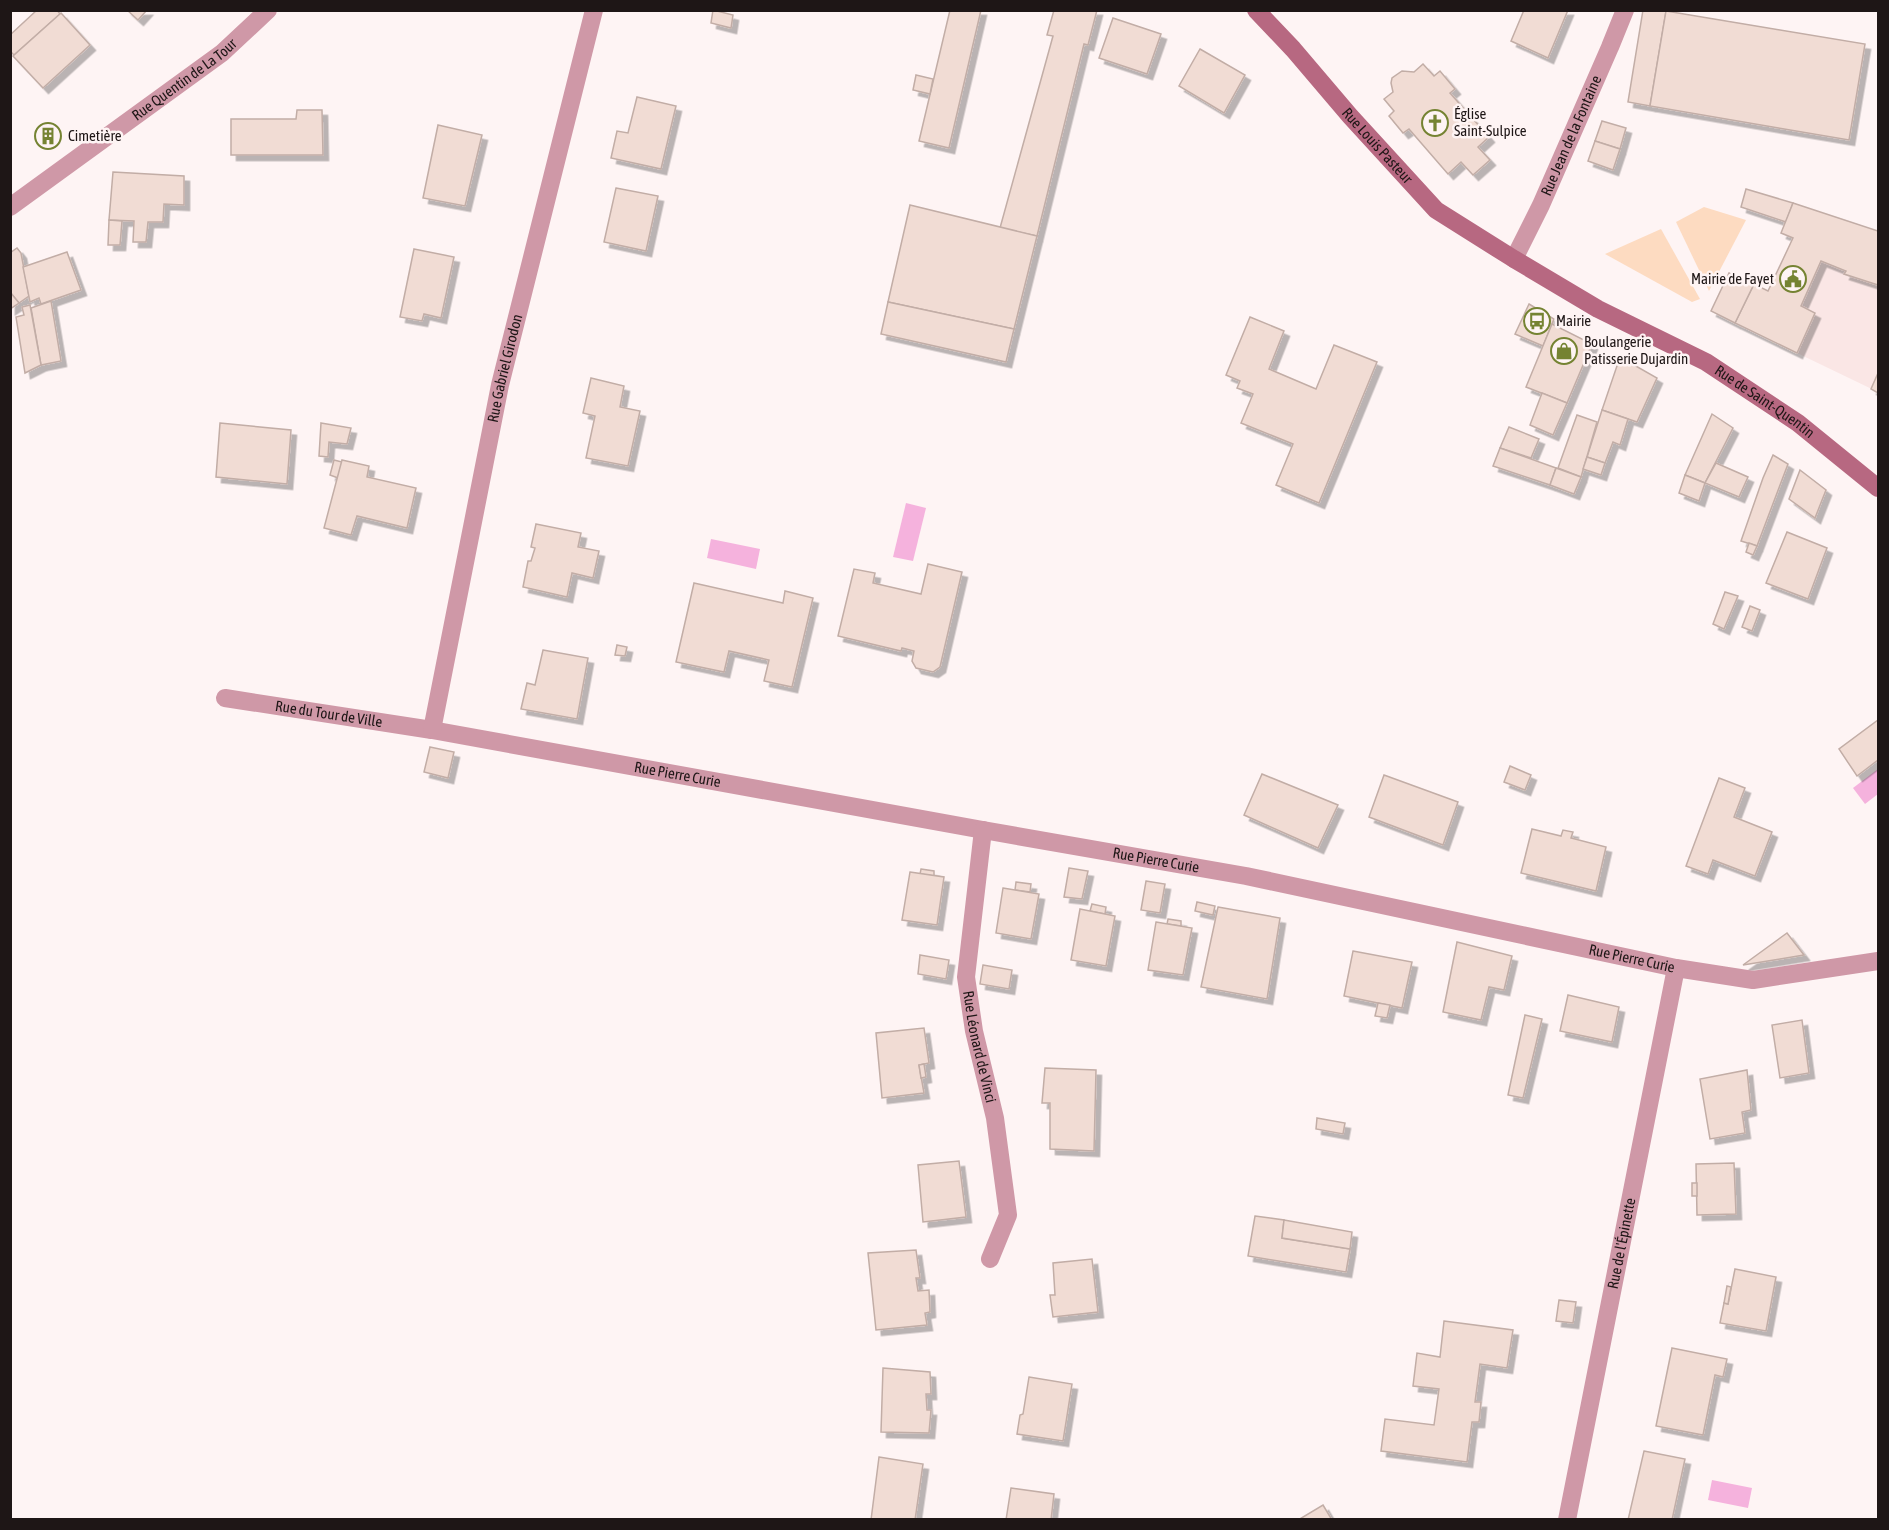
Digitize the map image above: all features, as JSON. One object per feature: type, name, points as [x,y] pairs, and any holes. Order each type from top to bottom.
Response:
[{"type":"main road","name":"Rue Louis Pasteur","points":[[1256,10],[1436,210],[1514,260]]},
{"type":"main road","name":"Rue de Saint-Quentin","points":[[1514,260],[1598,309],[1706,362],[1798,423],[1878,488]]},
{"type":"street","name":"Rue Quentin de La Tour","points":[[10,207],[222,53],[268,10]]},
{"type":"street","name":"Rue Gabriel Girodon","points":[[432,730],[501,386],[594,10]]},
{"type":"street","name":"Rue Jean de la Fontaine","points":[[1514,260],[1610,47],[1624,10]]},
{"type":"street","name":"Rue du Tour de Ville","points":[[225,698],[432,730]]},
{"type":"street","name":"Rue Pierre Curie","points":[[432,730],[1246,876],[1676,968],[1753,980],[1878,961]]},
{"type":"street","name":"Rue Léonard de Vinci","points":[[982,830],[966,977],[974,1031],[995,1118],[1008,1215],[990,1259]]},
{"type":"street","name":"Rue de l'Épinette","points":[[1567,1520],[1676,968]]},
{"type":"shaded area","points":[[1704,207],[1746,220],[1709,291],[1676,222]]},
{"type":"shaded area","points":[[1836,217],[1878,231],[1878,392],[1797,353],[1801,306]]},
{"type":"shaded area","points":[[1661,229],[1700,299],[1692,302],[1605,254]]},
{"type":"shaded area","points":[[906,503],[926,508],[913,561],[893,557]]},
{"type":"shaded area","points":[[711,539],[760,549],[756,569],[707,558]]},
{"type":"shaded area","points":[[1878,769],[1878,794],[1865,804],[1853,788]]},
{"type":"shaded area","points":[[1712,1480],[1752,1488],[1748,1508],[1708,1500]]},
{"type":"building","points":[[37,10],[57,10],[60,14],[14,55],[10,51],[10,35]]},
{"type":"building","points":[[127,10],[147,10],[138,20]]},
{"type":"building","points":[[713,10],[733,15],[731,28],[711,23]]},
{"type":"building","points":[[950,10],[981,10],[949,148],[919,141]]},
{"type":"building","points":[[1054,10],[1097,10],[1088,45],[1084,44],[1037,236],[1000,228],[1053,36],[1047,35]]},
{"type":"building","points":[[1524,10],[1568,10],[1548,58],[1511,41]]},
{"type":"building","points":[[1643,10],[1666,11],[1650,106],[1628,102]]},
{"type":"building","points":[[1666,11],[1865,44],[1849,140],[1650,106]]},
{"type":"building","points":[[61,13],[90,45],[43,88],[13,56]]},
{"type":"building","points":[[1113,18],[1161,34],[1147,74],[1099,58]]},
{"type":"building","points":[[1200,49],[1245,75],[1224,113],[1179,86]]},
{"type":"building","name":"Église Saint-Sulpice","points":[[1423,64],[1434,76],[1440,71],[1455,89],[1450,93],[1489,137],[1478,147],[1490,160],[1473,175],[1461,162],[1448,174],[1409,129],[1403,133],[1389,116],[1394,111],[1384,99],[1393,92],[1392,78],[1402,71],[1414,72]]},
{"type":"building","points":[[916,75],[933,79],[930,94],[913,90]]},
{"type":"building","points":[[637,97],[676,106],[661,169],[611,158],[617,131],[628,133]]},
{"type":"building","points":[[297,110],[322,110],[323,155],[231,155],[231,119],[296,119]]},
{"type":"building","points":[[1602,121],[1626,128],[1620,149],[1595,141]]},
{"type":"building","points":[[438,125],[482,135],[465,206],[423,198]]},
{"type":"building","name":"Cimetière","points":[[50,130],[54,137],[46,142],[42,135]]},
{"type":"building","points":[[1595,141],[1620,149],[1613,170],[1588,161]]},
{"type":"building","points":[[113,172],[184,176],[184,205],[164,204],[163,222],[148,222],[146,242],[133,242],[134,221],[109,220]]},
{"type":"building","points":[[616,188],[658,196],[646,251],[604,242]]},
{"type":"building","points":[[1746,189],[1793,203],[1786,222],[1741,207]]},
{"type":"building","name":"Mairie de Fayet","points":[[1793,203],[1878,231],[1878,285],[1844,274],[1846,271],[1821,261],[1801,306],[1815,313],[1797,353],[1735,323],[1754,284],[1768,291],[1793,238],[1781,233]]},
{"type":"building","points":[[910,205],[1037,236],[1014,329],[888,302]]},
{"type":"building","points":[[109,220],[122,221],[120,245],[108,245]]},
{"type":"building","points":[[17,248],[21,253],[29,296],[19,303],[10,292],[10,253]]},
{"type":"building","points":[[414,249],[454,257],[441,318],[424,314],[422,321],[400,317]]},
{"type":"building","points":[[67,252],[81,290],[41,304],[39,298],[30,302],[23,267]]},
{"type":"building","points":[[1729,273],[1754,284],[1735,323],[1711,311]]},
{"type":"building","points":[[10,292],[19,303],[10,309]]},
{"type":"building","points":[[51,301],[61,361],[41,365],[31,308]]},
{"type":"building","points":[[888,302],[1014,329],[1006,362],[881,334]]},
{"type":"building","points":[[1529,304],[1554,319],[1543,346],[1515,334]]},
{"type":"building","points":[[30,305],[41,365],[25,373],[16,317],[24,315],[22,307]]},
{"type":"building","points":[[1250,317],[1284,331],[1269,369],[1316,389],[1334,345],[1377,362],[1319,503],[1276,485],[1293,444],[1241,423],[1253,394],[1237,388],[1240,381],[1226,375]]},
{"type":"building","points":[[1552,324],[1592,344],[1567,403],[1526,387]]},
{"type":"building","points":[[1620,357],[1657,378],[1637,422],[1602,410]]},
{"type":"building","points":[[1878,373],[1878,393],[1871,389]]},
{"type":"building","points":[[591,378],[624,386],[620,407],[640,411],[628,466],[586,458],[595,416],[583,413]]},
{"type":"building","points":[[1542,393],[1567,403],[1553,435],[1530,425]]},
{"type":"building","points":[[1602,410],[1628,419],[1620,445],[1613,442],[1605,463],[1587,457]]},
{"type":"building","points":[[1712,414],[1733,428],[1705,483],[1685,475]]},
{"type":"building","points":[[1577,415],[1597,422],[1581,477],[1558,468]]},
{"type":"building","points":[[220,423],[291,430],[287,484],[216,477]]},
{"type":"building","points":[[321,423],[351,428],[347,444],[329,442],[328,457],[319,456]]},
{"type":"building","points":[[1509,427],[1539,439],[1531,458],[1500,448]]},
{"type":"building","points":[[1500,448],[1556,468],[1550,485],[1493,466]]},
{"type":"building","points":[[1773,455],[1788,464],[1757,546],[1741,541]]},
{"type":"building","points":[[1587,457],[1605,463],[1601,475],[1583,469]]},
{"type":"building","points":[[334,460],[342,462],[338,478],[330,475]]},
{"type":"building","points":[[342,460],[369,466],[367,477],[416,488],[407,528],[357,516],[351,535],[324,528]]},
{"type":"building","points":[[1716,463],[1748,477],[1739,497],[1705,483]]},
{"type":"building","points":[[1556,468],[1581,477],[1574,494],[1550,485]]},
{"type":"building","points":[[1800,470],[1826,490],[1815,518],[1789,499]]},
{"type":"building","points":[[1685,475],[1705,483],[1699,501],[1679,493]]},
{"type":"building","points":[[536,524],[581,533],[578,547],[599,551],[593,578],[572,573],[567,597],[523,587],[528,561],[531,561],[535,548],[531,547]]},
{"type":"building","points":[[1787,532],[1827,548],[1808,599],[1766,583]]},
{"type":"building","points":[[1749,543],[1757,546],[1753,555],[1746,552]]},
{"type":"building","points":[[928,564],[962,572],[940,667],[933,672],[916,668],[912,661],[914,651],[902,648],[901,651],[838,636],[854,569],[875,573],[873,583],[921,594]]},
{"type":"building","points":[[694,583],[783,603],[785,591],[813,598],[792,687],[764,681],[769,660],[729,651],[724,672],[676,662]]},
{"type":"building","points":[[1725,592],[1738,596],[1724,629],[1713,624]]},
{"type":"building","points":[[1750,606],[1760,610],[1752,631],[1742,627]]},
{"type":"building","points":[[617,645],[627,647],[625,656],[615,655]]},
{"type":"building","points":[[543,650],[588,658],[577,719],[521,709],[527,683],[535,685]]},
{"type":"building","points":[[1878,720],[1878,760],[1857,776],[1839,749]]},
{"type":"building","points":[[430,747],[454,752],[448,778],[424,772]]},
{"type":"building","points":[[1510,766],[1531,775],[1525,790],[1504,782]]},
{"type":"building","points":[[1262,774],[1338,805],[1318,848],[1244,815]]},
{"type":"building","points":[[1384,775],[1458,802],[1443,845],[1369,817]]},
{"type":"building","points":[[1719,778],[1745,788],[1734,817],[1772,832],[1755,876],[1713,860],[1708,874],[1686,866]]},
{"type":"building","points":[[1532,829],[1561,836],[1563,830],[1573,832],[1571,838],[1606,847],[1596,891],[1521,873]]},
{"type":"building","points":[[1069,868],[1088,871],[1082,899],[1064,897]]},
{"type":"building","points":[[921,869],[934,871],[934,876],[920,874]]},
{"type":"building","points":[[910,872],[944,877],[937,925],[902,920]]},
{"type":"building","points":[[1146,881],[1165,884],[1160,913],[1141,910]]},
{"type":"building","points":[[1016,882],[1031,884],[1030,892],[1015,890]]},
{"type":"building","points":[[1003,888],[1039,894],[1031,939],[996,933]]},
{"type":"building","points":[[1197,902],[1215,906],[1213,915],[1195,911]]},
{"type":"building","points":[[1092,904],[1106,907],[1105,914],[1090,911]]},
{"type":"building","points":[[1218,907],[1280,918],[1267,999],[1201,987]]},
{"type":"building","points":[[1080,909],[1115,916],[1106,966],[1071,960]]},
{"type":"building","points":[[1168,919],[1181,921],[1181,926],[1167,924]]},
{"type":"building","points":[[1156,922],[1192,928],[1183,975],[1148,970]]},
{"type":"building","points":[[1787,933],[1804,955],[1743,965]]},
{"type":"building","points":[[1457,942],[1512,956],[1504,990],[1489,987],[1481,1020],[1443,1012]]},
{"type":"building","points":[[1353,951],[1412,962],[1402,1008],[1344,996]]},
{"type":"building","points":[[920,955],[949,960],[946,979],[918,974]]},
{"type":"building","points":[[983,965],[1012,970],[1009,989],[980,984]]},
{"type":"building","points":[[1568,995],[1619,1007],[1612,1042],[1560,1031]]},
{"type":"building","points":[[1378,1003],[1390,1005],[1387,1018],[1375,1016]]},
{"type":"building","points":[[1525,1015],[1542,1019],[1523,1098],[1508,1095]]},
{"type":"building","points":[[1802,1020],[1809,1073],[1780,1078],[1772,1025]]},
{"type":"building","points":[[924,1028],[929,1063],[919,1065],[924,1093],[882,1098],[876,1033]]},
{"type":"building","points":[[924,1064],[926,1077],[921,1078],[919,1065]]},
{"type":"building","points":[[1045,1068],[1096,1070],[1094,1151],[1050,1149],[1050,1103],[1042,1103]]},
{"type":"building","points":[[1747,1070],[1751,1110],[1742,1112],[1745,1133],[1710,1139],[1700,1079]]},
{"type":"building","points":[[1317,1118],[1345,1123],[1343,1134],[1316,1129]]},
{"type":"building","points":[[959,1161],[966,1217],[923,1222],[918,1165]]},
{"type":"building","points":[[1734,1163],[1736,1214],[1697,1215],[1696,1164]]},
{"type":"building","points":[[1692,1183],[1697,1183],[1697,1196],[1692,1196]]},
{"type":"building","points":[[1255,1216],[1284,1220],[1282,1238],[1350,1249],[1346,1272],[1248,1256]]},
{"type":"building","points":[[1284,1220],[1352,1232],[1350,1249],[1282,1238]]},
{"type":"building","points":[[916,1250],[920,1278],[916,1278],[918,1291],[929,1290],[930,1312],[925,1313],[927,1325],[876,1330],[868,1253]]},
{"type":"building","points":[[1092,1259],[1098,1312],[1053,1317],[1050,1295],[1055,1295],[1053,1263]]},
{"type":"building","points":[[1735,1269],[1776,1277],[1766,1331],[1720,1323],[1724,1303],[1728,1304]]},
{"type":"building","points":[[1727,1286],[1731,1287],[1728,1304],[1724,1303]]},
{"type":"building","points":[[1559,1300],[1576,1302],[1573,1323],[1556,1321]]},
{"type":"building","points":[[1444,1321],[1513,1330],[1507,1368],[1480,1364],[1475,1402],[1481,1402],[1479,1422],[1472,1422],[1467,1462],[1381,1451],[1385,1419],[1434,1425],[1439,1389],[1413,1386],[1417,1353],[1440,1357]]},
{"type":"building","points":[[1672,1348],[1727,1359],[1723,1377],[1715,1375],[1703,1435],[1656,1426]]},
{"type":"building","points":[[883,1368],[930,1372],[931,1394],[926,1394],[927,1410],[931,1410],[929,1433],[881,1432]]},
{"type":"building","points":[[1029,1377],[1072,1384],[1063,1441],[1017,1434]]},
{"type":"building","points":[[1644,1451],[1685,1459],[1672,1520],[1628,1520]]},
{"type":"building","points":[[879,1457],[923,1464],[915,1520],[871,1520]]},
{"type":"building","points":[[1011,1488],[1054,1494],[1051,1520],[1006,1520]]},
{"type":"building","points":[[1323,1505],[1332,1520],[1298,1520]]},
{"type":"place","name":"Église Saint-Sulpice","points":[[1435,123]]},
{"type":"place","name":"Cimetière","points":[[48,136]]},
{"type":"place","name":"Mairie de Fayet","points":[[1793,279]]},
{"type":"place","name":"Mairie","points":[[1537,321]]},
{"type":"place","name":"Boulangerie Patisserie Dujardin","points":[[1564,351]]}]
